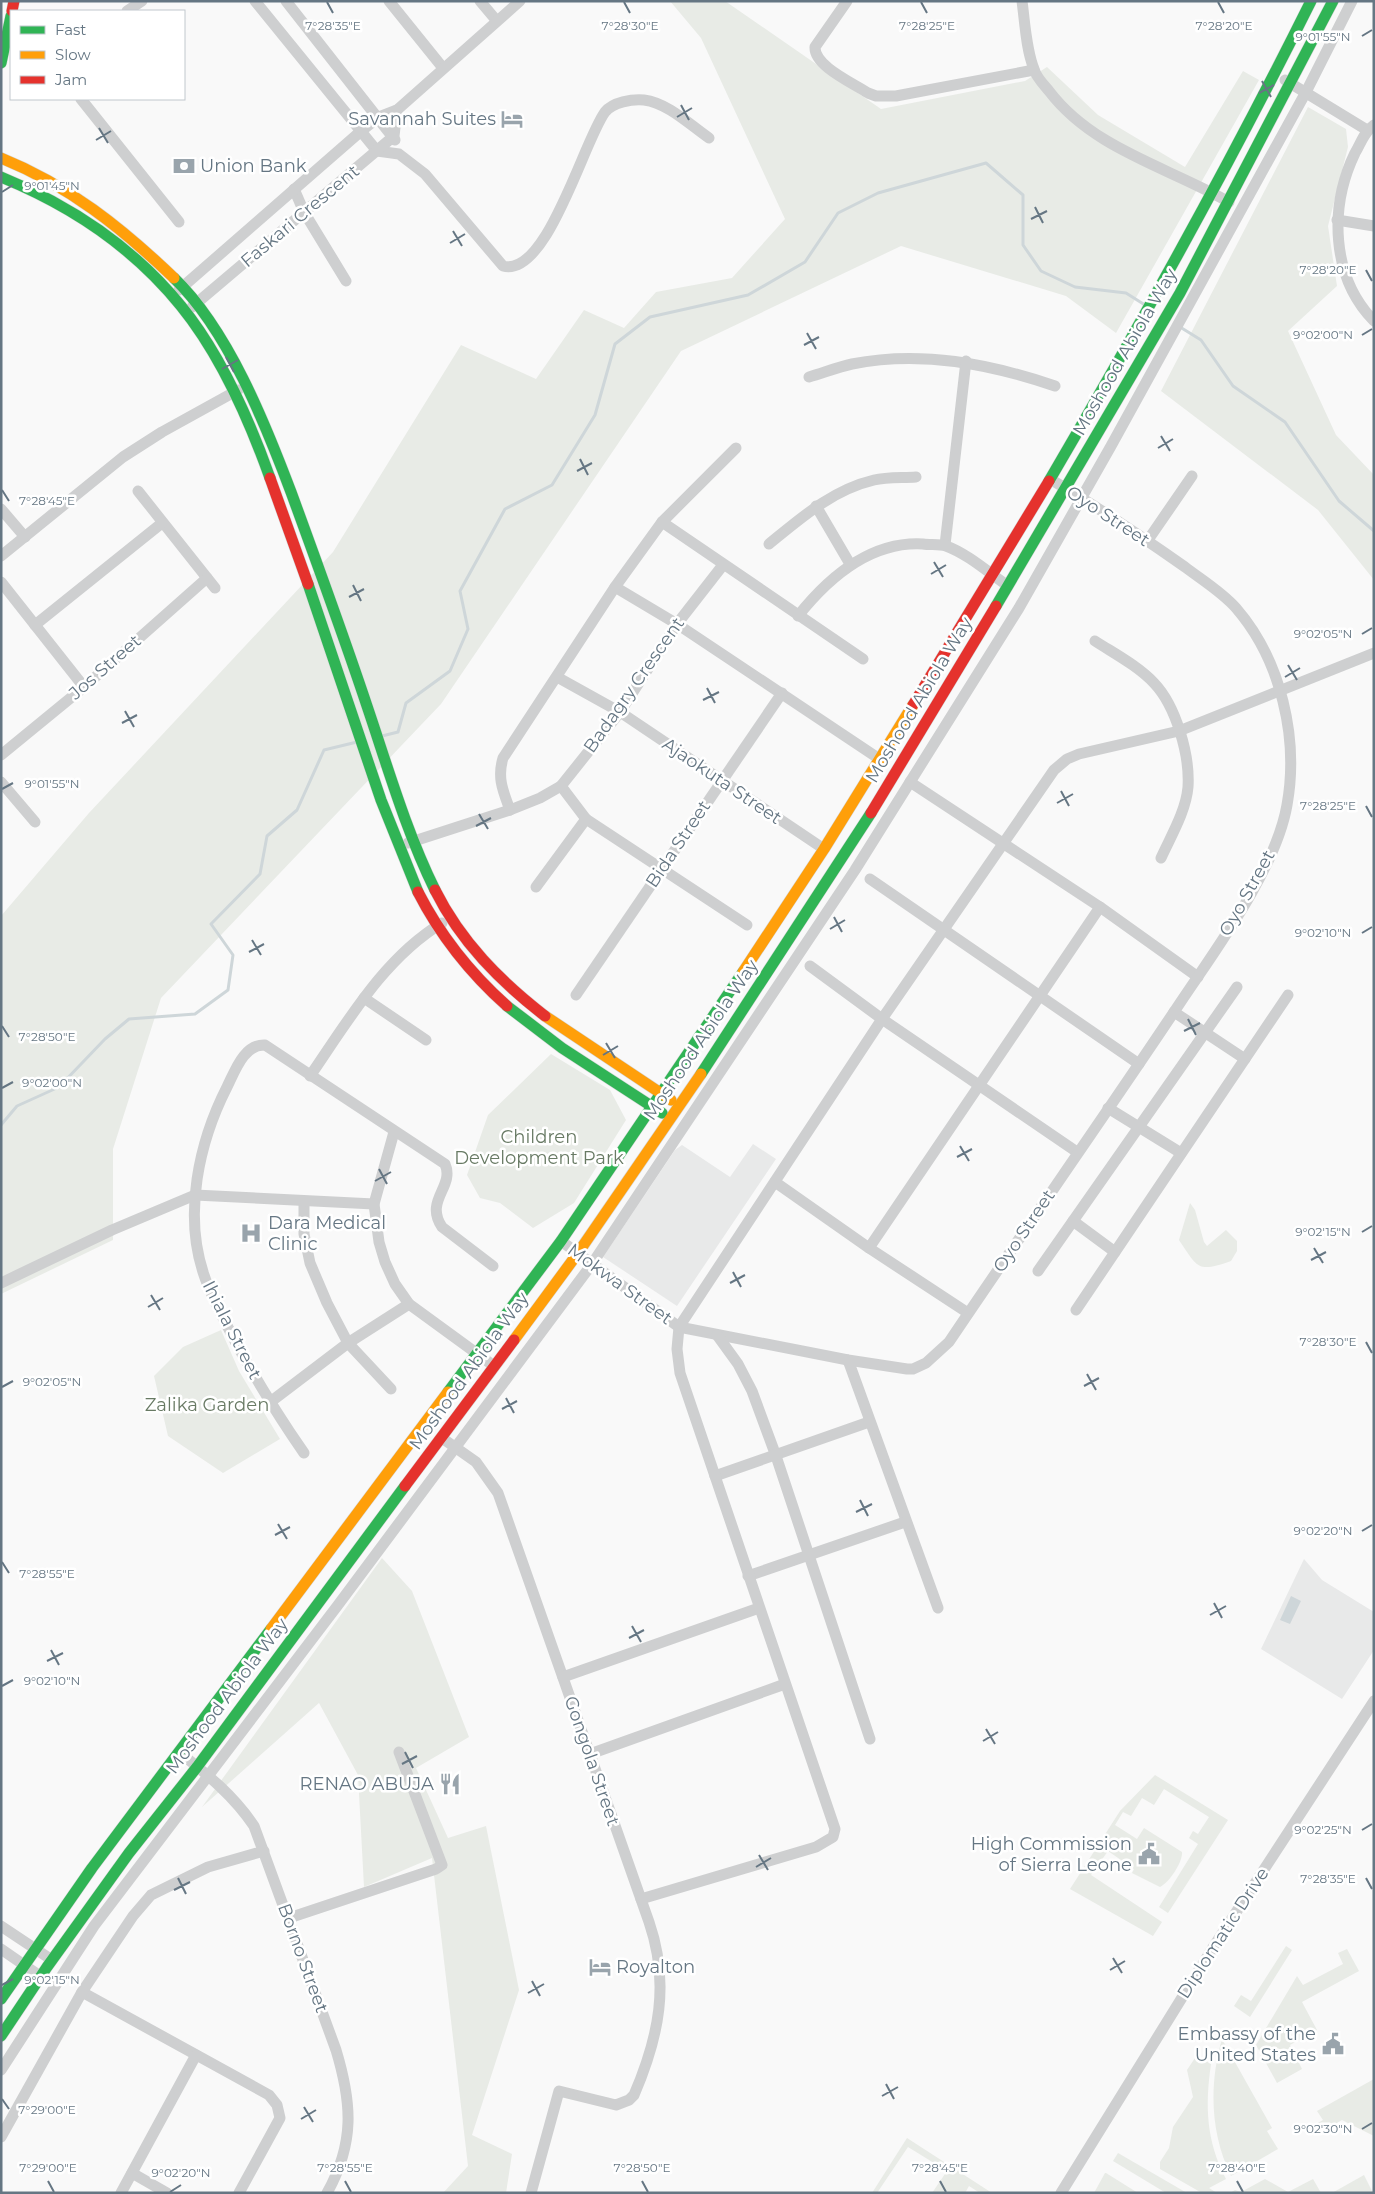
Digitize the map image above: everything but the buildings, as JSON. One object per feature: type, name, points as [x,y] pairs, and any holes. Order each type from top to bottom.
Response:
[{"type":"main road","name":"Moshood Abiola Way","points":[[1,1998],[35,1948],[179,1752],[561,1241],[662,1094],[824,848],[881,760],[991,574],[1050,479],[1163,282],[1275,74],[1311,1]]},
{"type":"main road","name":"Moshood Abiola Way","points":[[1,2036],[40,1976],[129,1853],[197,1767],[578,1253],[671,1119],[850,848],[1008,586],[1180,293],[1333,1]]},
{"type":"main road","points":[[1,63],[10,21]]},
{"type":"main road","points":[[1,158],[33,172],[85,200],[126,232],[183,286],[196,303],[246,386],[274,447],[414,841],[450,918],[481,959],[536,1010],[679,1106]]},
{"type":"main road","points":[[1,177],[52,198],[96,225],[172,295],[186,312],[210,349],[234,392],[260,450],[332,651],[398,846],[437,926],[470,970],[490,990],[558,1044],[671,1119]]},
{"type":"street","points":[[128,10],[142,1]]},
{"type":"street","points":[[255,1],[376,151],[399,154],[425,174],[503,266],[513,268],[518,266],[527,260],[541,242],[565,201],[593,136],[606,112],[612,106],[627,101],[645,100],[666,108],[709,138]]},
{"type":"street","points":[[286,1],[394,136]]},
{"type":"street","points":[[389,1],[443,68]]},
{"type":"street","points":[[480,1],[496,20]]},
{"type":"street","name":"Faskari Crescent","points":[[172,295],[360,132],[379,117],[397,110],[496,20],[520,1]]},
{"type":"street","points":[[848,1],[815,46],[815,53],[824,65],[876,96],[896,96],[1034,70]]},
{"type":"street","points":[[1022,1],[1034,70],[1058,103],[1076,122],[1148,164],[1212,192],[1229,202]]},
{"type":"street","points":[[1,2070],[94,1926],[457,1447],[592,1264],[802,952],[1019,608],[1306,92],[1352,1]]},
{"type":"street","points":[[1275,74],[1370,127],[1351,162],[1342,191],[1337,220],[1340,256],[1345,273],[1364,311],[1374,321]]},
{"type":"street","points":[[82,100],[179,222]]},
{"type":"street","points":[[397,110],[394,136],[399,154]]},
{"type":"street","name":"Faskari Crescent","points":[[186,312],[394,136]]},
{"type":"street","points":[[294,189],[304,212],[346,281]]},
{"type":"street","points":[[1337,220],[1374,226]]},
{"type":"street","points":[[808,377],[853,364],[933,359],[966,361],[1009,370],[1055,386]]},
{"type":"street","points":[[945,545],[966,361]]},
{"type":"street","points":[[1,556],[123,457],[162,432],[246,386]]},
{"type":"street","points":[[510,810],[500,784],[499,771],[503,758],[614,587],[662,522],[736,448]]},
{"type":"street","points":[[1148,540],[1192,476]]},
{"type":"street","points":[[769,544],[816,506],[843,490],[874,480],[916,477]]},
{"type":"street","name":"Oyo Street","points":[[678,1327],[848,1360],[913,1369],[937,1355],[968,1313],[1198,977],[1259,880],[1280,833],[1288,804],[1290,763],[1288,726],[1281,692],[1270,661],[1235,607],[1215,589],[1148,540],[1050,479]]},
{"type":"street","points":[[138,491],[215,588]]},
{"type":"street","points":[[816,506],[850,564]]},
{"type":"street","points":[[1,509],[25,537]]},
{"type":"street","points":[[662,522],[722,565],[863,659]]},
{"type":"street","points":[[35,625],[162,523]]},
{"type":"street","points":[[798,616],[812,598],[850,564],[886,548],[910,543],[945,545],[1008,586]]},
{"type":"street","name":"Badagry Crescent","points":[[398,846],[510,810],[540,798],[561,786],[620,712],[677,624],[722,565]]},
{"type":"street","name":"Jos Street","points":[[1,755],[84,687],[208,578]]},
{"type":"street","points":[[1,582],[84,687]]},
{"type":"street","points":[[614,587],[677,624],[881,760]]},
{"type":"street","points":[[1095,641],[1153,682],[1163,694],[1180,731],[1188,787],[1181,813],[1160,858]]},
{"type":"street","points":[[641,1899],[816,1847],[833,1837],[835,1829],[834,1820],[785,1684],[680,1373],[677,1349],[678,1327],[882,1019],[1054,770],[1067,759],[1079,754],[1180,731],[1374,653]]},
{"type":"street","name":"Ajaokuta Street","points":[[557,677],[620,712],[824,848]]},
{"type":"street","name":"Bida Street","points":[[576,995],[782,693]]},
{"type":"street","points":[[1,782],[35,822]]},
{"type":"street","points":[[910,782],[1100,907],[1198,977]]},
{"type":"street","points":[[561,786],[586,819],[747,925]]},
{"type":"street","points":[[536,888],[586,819]]},
{"type":"street","points":[[870,879],[1139,1064]]},
{"type":"street","points":[[869,1248],[979,1084],[1041,997],[1100,907]]},
{"type":"street","points":[[310,1076],[364,998],[398,959],[437,926],[450,918]]},
{"type":"street","points":[[810,966],[882,1019],[1077,1152]]},
{"type":"street","points":[[1038,1271],[1237,987]]},
{"type":"street","points":[[1076,1310],[1288,995]]},
{"type":"street","points":[[364,998],[426,1040]]},
{"type":"street","points":[[1174,1012],[1245,1059]]},
{"type":"street","name":"Ihiala Street","points":[[304,1453],[269,1403],[214,1301],[203,1273],[195,1220],[195,1195],[209,1128],[225,1091],[249,1049],[257,1045],[265,1045],[445,1164],[448,1171],[447,1179],[437,1198],[435,1211],[437,1220],[442,1227],[493,1266]]},
{"type":"street","points":[[1108,1108],[1181,1153]]},
{"type":"street","points":[[394,1132],[374,1204],[377,1235],[385,1262],[395,1284],[409,1304],[494,1366]]},
{"type":"street","points":[[775,1182],[869,1248],[968,1313]]},
{"type":"street","points":[[1,1283],[112,1230],[195,1195],[304,1202],[374,1204]]},
{"type":"street","points":[[618,1196],[631,1205]]},
{"type":"street","points":[[304,1202],[304,1234],[310,1264],[327,1303],[348,1343],[391,1389]]},
{"type":"street","points":[[1073,1221],[1115,1252]]},
{"type":"street","name":"Mokwa Street","points":[[561,1241],[678,1327]]},
{"type":"street","points":[[269,1403],[348,1343],[409,1304]]},
{"type":"street","points":[[717,1335],[746,1376],[776,1456],[870,1739]]},
{"type":"street","points":[[848,1360],[938,1608]]},
{"type":"street","points":[[715,1476],[869,1422]]},
{"type":"street","name":"Gongola Street","points":[[442,1438],[476,1462],[498,1493],[641,1899],[657,1946],[661,1969],[661,1998],[653,2038],[636,2088],[629,2100],[623,2104],[616,2105],[559,2091],[531,2193]]},
{"type":"street","points":[[748,1576],[906,1522]]},
{"type":"street","points":[[563,1677],[759,1608]]},
{"type":"street","points":[[590,1754],[785,1684]]},
{"type":"street","name":"Diplomatic Drive","points":[[1061,2193],[1223,1931],[1374,1702]]},
{"type":"street","name":"Borno Street","points":[[179,1752],[208,1774],[241,1806],[254,1826],[347,2084],[349,2134],[342,2158],[327,2193]]},
{"type":"street","points":[[288,1918],[436,1869],[442,1864],[399,1752]]},
{"type":"street","points":[[1,2137],[82,1992],[133,1916],[151,1895],[208,1867],[264,1851]]},
{"type":"street","points":[[1,1926],[52,1960]]},
{"type":"street","points":[[1,1949],[40,1976]]},
{"type":"street","points":[[82,1992],[269,2095],[276,2105],[280,2118],[239,2193]]},
{"type":"street","points":[[121,2193],[196,2055]]},
{"type":"street","points":[[132,2173],[168,2193]]},
{"type":"shaded area","points":[[753,1144],[776,1159],[677,1306],[603,1257],[675,1150],[682,1145],[730,1177]]},
{"type":"shaded area","points":[[1304,1559],[1322,1580],[1374,1612],[1374,1650],[1342,1699],[1261,1649]]},
{"type":"shaded area","points":[[1291,1596],[1301,1601],[1290,1624],[1280,1620]]},
{"type":"green space","points":[[670,1],[725,1],[881,109],[1025,81],[1047,67],[1098,115],[1185,167],[1243,71],[1259,80],[1116,333],[1066,296],[901,246],[681,351],[441,704],[161,998],[113,1149],[113,1240],[1,1294],[1,916],[89,813],[333,552],[461,345],[536,379],[584,310],[624,328],[656,292],[732,278],[785,219],[701,38]]},
{"type":"green space","points":[[1308,107],[1346,129],[1348,147],[1328,226],[1337,286],[1288,331],[1336,435],[1374,475],[1374,580],[1318,510],[1161,391]]},
{"type":"green space","name":"Children Development Park","points":[[551,1054],[610,1090],[626,1120],[574,1203],[533,1228],[500,1203],[480,1198],[467,1175],[488,1115]]},
{"type":"green space","points":[[1190,1203],[1195,1210],[1204,1242],[1207,1246],[1226,1230],[1237,1241],[1237,1251],[1231,1261],[1205,1267],[1199,1266],[1190,1257],[1179,1240]]},
{"type":"green space","name":"Zalika Garden","points":[[221,1330],[239,1371],[280,1439],[223,1473],[168,1436],[154,1376],[183,1347]]},
{"type":"green space","points":[[382,1558],[412,1591],[469,1737],[416,1768],[448,1838],[486,1826],[519,1990],[472,2135],[512,2154],[506,2193],[443,2193],[468,2166],[432,1858],[364,1887],[358,1775],[319,1703],[202,1807]]},
{"type":"green space","points":[[1155,1775],[1228,1820],[1168,1913],[1159,1907],[1198,1844],[1189,1838],[1193,1831],[1198,1834],[1209,1817],[1164,1789],[1154,1805],[1142,1798],[1131,1816],[1123,1812],[1115,1825],[1137,1839],[1144,1828],[1182,1852],[1175,1872],[1160,1887],[1132,1873],[1134,1869],[1108,1851],[1091,1875],[1162,1922],[1153,1936],[1070,1889],[1120,1811]]},
{"type":"green space","points":[[1286,1946],[1292,1950],[1250,2017],[1234,2006],[1241,1995],[1251,2001]]},
{"type":"green space","points":[[1347,1949],[1359,1971],[1302,2002],[1317,2030],[1290,2045],[1302,2069],[1277,2083],[1256,2045],[1297,1976],[1303,1985],[1343,1964],[1338,1953]]},
{"type":"green space","points":[[1222,2039],[1272,2128],[1267,2131],[1278,2149],[1231,2176],[1224,2160],[1215,2126],[1215,2073]]},
{"type":"green space","points":[[1197,2055],[1211,2064],[1208,2094],[1209,2123],[1214,2151],[1226,2179],[1209,2188],[1217,2193],[1202,2193],[1160,2169],[1160,2162],[1169,2148],[1173,2127],[1193,2097],[1187,2070]]},
{"type":"green space","points":[[1374,2079],[1374,2136],[1342,2120],[1319,2133],[1314,2125],[1323,2120],[1317,2111]]},
{"type":"green space","points":[[907,2138],[992,2193],[980,2193],[969,2186],[965,2193],[932,2193],[947,2171],[908,2147],[877,2193],[872,2193]]},
{"type":"green space","points":[[1118,2153],[1187,2193],[1166,2193],[1113,2161]]},
{"type":"green space","points":[[1106,2173],[1138,2193],[1094,2193]]},
{"type":"green space","points":[[1364,2175],[1373,2193],[1332,2193]]},
{"type":"green space","points":[[1265,2179],[1288,2192],[1313,2179],[1321,2193],[1230,2193],[1235,2190],[1241,2192]]},
{"type":"waterway","points":[[382,736],[398,732],[406,703],[450,671],[468,629],[460,591],[505,509],[552,485],[595,415],[615,344],[650,317],[748,295],[805,262],[838,213],[878,193],[986,163],[1023,195],[1023,245],[1041,271],[1075,287],[1126,293],[1145,305]]},
{"type":"waterway","points":[[1180,327],[1201,340],[1233,386],[1285,422],[1339,501],[1374,531]]},
{"type":"waterway","points":[[1,1125],[17,1106],[59,1087],[105,1039],[129,1019],[195,1014],[228,990],[233,955],[211,924],[260,874],[267,836],[297,810],[324,750],[357,742]]},
{"type":"traffic: fast","points":[[1049,481],[1184,243],[1249,123],[1311,1]]},
{"type":"traffic: fast","points":[[996,606],[1180,293],[1333,1]]},
{"type":"traffic: fast","points":[[1,63],[10,21]]},
{"type":"traffic: fast","points":[[1,177],[52,201],[99,230],[143,265],[163,285],[195,325],[221,366],[253,433],[270,478]]},
{"type":"traffic: fast","points":[[174,278],[193,299],[228,350],[257,408],[291,492],[339,625],[406,822],[435,890]]},
{"type":"traffic: fast","points":[[308,584],[381,800],[418,892]]},
{"type":"traffic: fast","points":[[701,1074],[871,813]]},
{"type":"traffic: fast","points":[[448,1392],[561,1241],[743,972]]},
{"type":"traffic: fast","points":[[507,1006],[562,1048],[662,1113]]},
{"type":"traffic: fast","points":[[1,2036],[47,1967],[129,1853],[197,1767],[405,1486]]},
{"type":"traffic: fast","points":[[1,1999],[92,1868],[271,1629]]},
{"type":"traffic: slow","points":[[1,158],[49,181],[93,209],[174,278]]},
{"type":"traffic: slow","points":[[743,972],[824,849],[913,705]]},
{"type":"traffic: slow","points":[[545,1016],[671,1100]]},
{"type":"traffic: slow","points":[[514,1340],[578,1253],[701,1074]]},
{"type":"traffic: slow","points":[[271,1629],[448,1392]]},
{"type":"traffic: jam","points":[[12,10],[14,1]]},
{"type":"traffic: jam","points":[[270,478],[308,584]]},
{"type":"traffic: jam","points":[[913,705],[1049,481]]},
{"type":"traffic: jam","points":[[871,813],[996,606]]},
{"type":"traffic: jam","points":[[435,890],[445,909],[469,943],[512,989],[545,1016]]},
{"type":"traffic: jam","points":[[418,892],[436,924],[457,954],[507,1006]]},
{"type":"traffic: jam","points":[[405,1486],[514,1340]]},
{"type":"place","name":"Savannah Suites","points":[[512,119]]},
{"type":"place","name":"Union Bank","points":[[184,166]]},
{"type":"place","name":"Dara Medical Clinic","points":[[251,1233]]},
{"type":"place","name":"RENAO ABUJA","points":[[450,1784]]},
{"type":"place","name":"High Commission of Sierra Leone","points":[[1149,1854]]},
{"type":"place","name":"Royalton","points":[[600,1967]]},
{"type":"place","name":"Embassy of the United States","points":[[1333,2044]]}]
